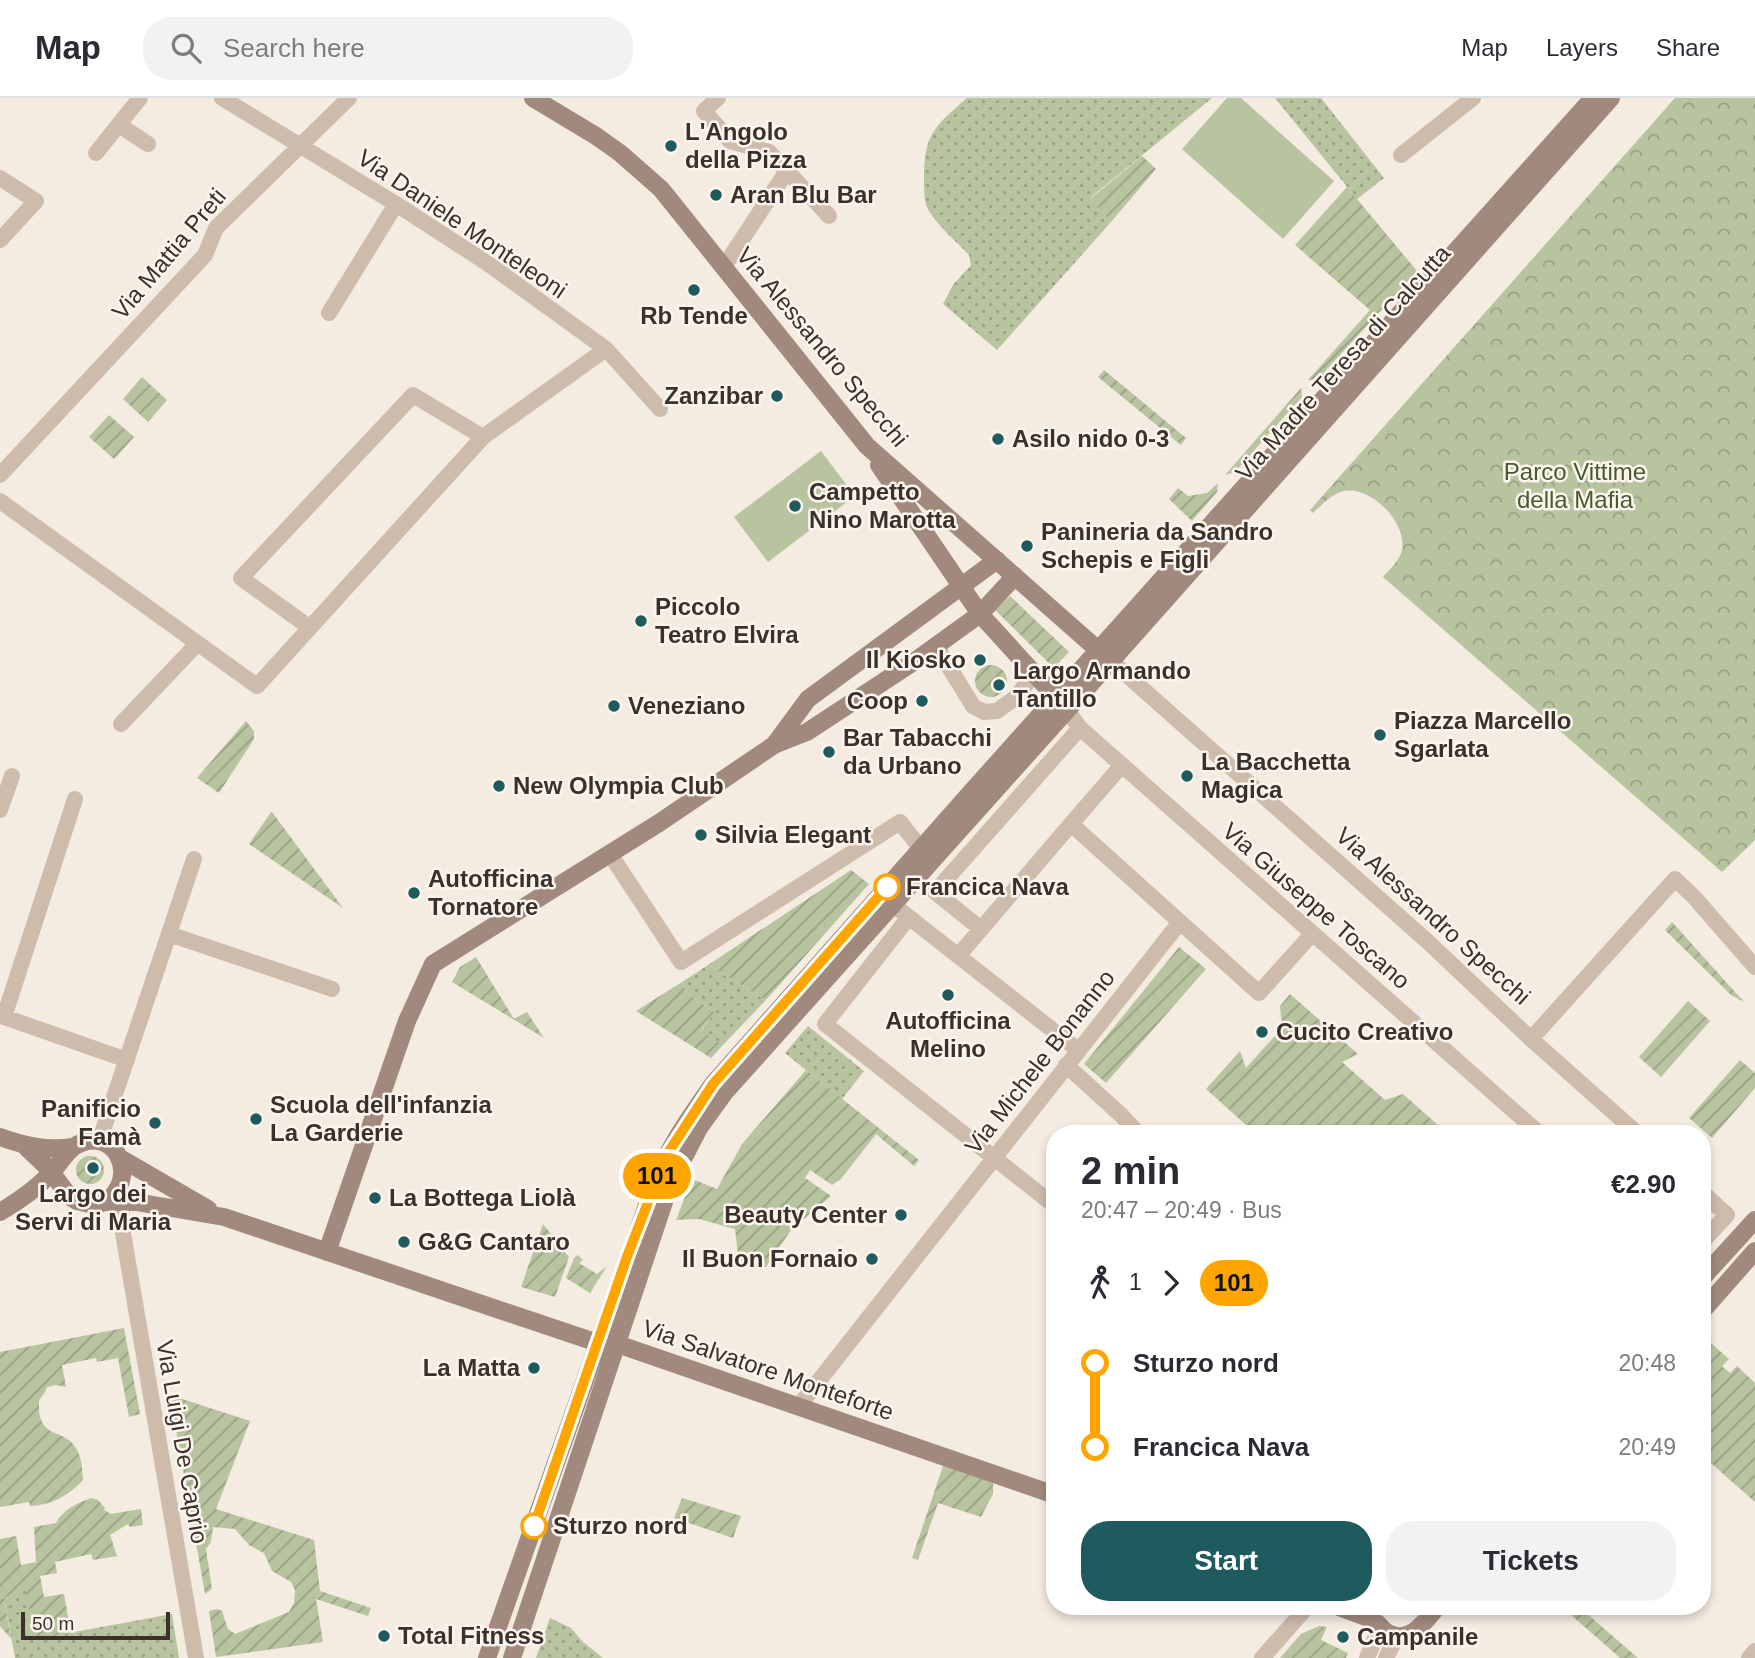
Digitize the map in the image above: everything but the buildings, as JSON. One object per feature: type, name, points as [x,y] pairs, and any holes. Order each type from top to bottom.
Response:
[{"type":"street","points":[[96,153],[140,98]]},
{"type":"street","name":"Via Daniele Monteleoni","points":[[222,98],[487,263],[606,349],[660,409]]},
{"type":"street","name":"Via Mattia Preti","points":[[0,475],[205,255],[216,228],[349,98]]},
{"type":"street","name":"Via Alessandro Specchi","points":[[533,98],[620,153],[661,189],[867,446],[1427,941],[1628,1125]]},
{"type":"street","points":[[718,98],[704,111],[730,141],[769,152],[829,216]]},
{"type":"street","points":[[1401,155],[1473,98]]},
{"type":"street","name":"Via Madre Teresa di Calcutta","points":[[1105,656],[1593,98]]},
{"type":"street","name":"Via Madre Teresa di Calcutta","points":[[1105,656],[1611,98]]},
{"type":"street","points":[[118,125],[148,144]]},
{"type":"street","points":[[723,268],[787,171]]},
{"type":"street","points":[[0,178],[36,201],[0,240]]},
{"type":"street","points":[[329,313],[396,204]]},
{"type":"street","points":[[0,501],[257,686],[483,437],[606,349]]},
{"type":"street","points":[[309,627],[241,578],[412,395],[483,437]]},
{"type":"street","points":[[867,446],[980,614],[1062,703]]},
{"type":"street","points":[[774,745],[808,699],[997,560]]},
{"type":"street","points":[[327,1252],[407,1021],[433,964],[610,854],[774,745],[807,732],[936,646],[980,614],[1015,576]]},
{"type":"street","points":[[121,724],[197,644]]},
{"type":"street","points":[[936,646],[973,706],[984,712],[997,711],[1014,698],[1035,673]]},
{"type":"street","points":[[487,1658],[657,1177],[688,1119],[713,1084],[921,849],[1105,656]]},
{"type":"street","points":[[512,1658],[670,1184],[699,1128],[725,1092],[892,904],[1062,703]]},
{"type":"street","name":"Via Giuseppe Toscano","points":[[1062,703],[1080,728],[1530,1125]]},
{"type":"street","points":[[981,929],[935,892],[1080,728]]},
{"type":"street","points":[[958,956],[1122,765]]},
{"type":"street","points":[[0,810],[12,776]]},
{"type":"street","points":[[75,799],[4,1017],[127,1060]]},
{"type":"street","points":[[610,854],[681,962],[900,822],[921,849]]},
{"type":"street","points":[[1071,824],[1259,993],[1312,934]]},
{"type":"street","points":[[99,1142],[194,859]]},
{"type":"street","points":[[1531,1039],[1675,878],[1753,963]]},
{"type":"street","points":[[892,904],[1078,1050]]},
{"type":"street","points":[[909,917],[825,1024],[1046,1199]]},
{"type":"street","name":"Via Michele Bonanno","points":[[799,1406],[1180,922]]},
{"type":"street","points":[[169,934],[332,989]]},
{"type":"street","points":[[1066,1065],[1129,1125]]},
{"type":"street","points":[[0,1137],[25,1146],[45,1149],[63,1171],[76,1201],[110,1199],[225,1217]]},
{"type":"street","points":[[22,1199],[56,1194],[63,1171],[81,1142],[99,1142],[108,1145],[120,1158],[165,1186],[225,1217]]},
{"type":"street","points":[[25,1146],[63,1171]]},
{"type":"street","points":[[22,1199],[31,1183],[33,1170],[31,1157],[25,1146]]},
{"type":"street","points":[[120,1158],[124,1173],[110,1199],[110,1209],[116,1214],[123,1233]]},
{"type":"street","points":[[0,1212],[63,1171]]},
{"type":"street","name":"Via Luigi De Caprio","points":[[110,1199],[123,1233],[197,1658]]},
{"type":"street","points":[[1711,1200],[1727,1215],[1711,1232]]},
{"type":"street","points":[[123,1233],[129,1221],[150,1204]]},
{"type":"street","name":"Via Salvatore Monteforte","points":[[225,1217],[598,1342],[617,1345],[1046,1492]]},
{"type":"street","points":[[1711,1268],[1755,1220]]},
{"type":"street","points":[[1711,1301],[1755,1251]]},
{"type":"street","points":[[1262,1658],[1300,1615]]},
{"type":"street","points":[[1357,1615],[1375,1631],[1397,1636],[1411,1634],[1430,1615]]},
{"type":"street","points":[[1421,1625],[1423,1615]]},
{"type":"street","points":[[1386,1658],[1397,1636]]},
{"type":"street","points":[[1749,1658],[1755,1651]]},
{"type":"green space","points":[[967,98],[1212,98],[1090,198],[1111,222],[997,350],[943,304],[953,285],[971,265],[969,255],[929,211],[925,196],[924,164],[929,141],[946,117]]},
{"type":"green space","points":[[1227,98],[1241,98],[1334,181],[1283,239],[1182,149]]},
{"type":"green space","points":[[1275,98],[1321,98],[1384,178],[1357,199]]},
{"type":"green space","name":"Parco Vittime della Mafia","points":[[1675,98],[1755,98],[1755,840],[1722,872],[1383,577],[1401,554],[1402,540],[1393,518],[1376,500],[1366,494],[1344,491],[1331,497],[1313,513],[1310,510]]},
{"type":"green space","points":[[1142,156],[1156,169],[1111,222],[1090,199]]},
{"type":"green space","points":[[1347,187],[1417,271],[1318,379],[1308,380],[1370,310],[1295,245]]},
{"type":"green space","points":[[1104,370],[1186,438],[1181,445],[1098,377]]},
{"type":"green space","points":[[142,377],[167,400],[148,422],[123,399]]},
{"type":"green space","points":[[1301,388],[1302,397],[1235,472],[1225,475]]},
{"type":"green space","points":[[109,415],[134,437],[114,459],[89,437]]},
{"type":"green space","name":"Campetto Nino Marotta","points":[[821,451],[855,496],[768,562],[734,517]]},
{"type":"green space","points":[[1218,483],[1217,492],[1192,521],[1169,499],[1178,488],[1188,496],[1207,493]]},
{"type":"green space","points":[[1010,596],[1069,652],[1054,668],[995,610]]},
{"type":"green space","points":[[991,665],[1002,670],[1007,681],[1002,692],[991,697],[980,692],[975,681],[980,670]]},
{"type":"green space","points":[[246,721],[254,731],[254,739],[219,793],[197,778]]},
{"type":"green space","points":[[272,812],[343,908],[249,844]]},
{"type":"green space","points":[[851,870],[869,884],[766,1000],[708,965]]},
{"type":"green space","points":[[1672,922],[1744,1002],[1731,995],[1665,930]]},
{"type":"green space","points":[[1179,947],[1206,969],[1106,1083],[1084,1064]]},
{"type":"green space","points":[[476,957],[514,1019],[527,1012],[544,1038],[452,982],[460,967]]},
{"type":"green space","points":[[708,965],[766,1000],[723,1045],[701,1032],[714,1012],[688,994],[682,982]]},
{"type":"green space","points":[[682,982],[688,994],[714,1012],[701,1031],[723,1045],[711,1058],[636,1011]]},
{"type":"green space","points":[[1290,994],[1358,1054],[1342,1062],[1385,1100],[1403,1094],[1438,1125],[1246,1125],[1206,1089],[1240,1051],[1246,1068],[1282,1028],[1280,1006]]},
{"type":"green space","points":[[1688,1001],[1710,1021],[1661,1077],[1639,1057]]},
{"type":"green space","points":[[808,1026],[864,1071],[842,1099],[785,1053]]},
{"type":"green space","points":[[1740,1060],[1755,1073],[1755,1088],[1712,1138],[1711,1125],[1697,1125],[1689,1118]]},
{"type":"green space","points":[[806,1070],[919,1160],[914,1166],[876,1134],[841,1179],[832,1185],[810,1170],[805,1178],[831,1196],[791,1230],[766,1267],[739,1263],[735,1229],[699,1219],[676,1220],[692,1179],[717,1189],[742,1144]]},
{"type":"green space","points":[[90,1156],[100,1160],[104,1170],[100,1180],[90,1184],[80,1180],[76,1170],[80,1160]]},
{"type":"green space","points":[[543,1224],[569,1257],[555,1297],[521,1287]]},
{"type":"green space","points":[[578,1255],[583,1260],[579,1263],[597,1274],[607,1266],[590,1293],[566,1278],[574,1258]]},
{"type":"green space","points":[[124,1328],[140,1414],[129,1417],[118,1358],[97,1362],[96,1358],[62,1365],[66,1387],[47,1387],[39,1401],[39,1412],[44,1426],[76,1448],[81,1461],[83,1480],[52,1502],[30,1506],[29,1502],[0,1507],[0,1352]]},
{"type":"green space","points":[[1711,1343],[1729,1359],[1722,1366],[1730,1373],[1737,1366],[1755,1383],[1755,1502],[1711,1463]]},
{"type":"green space","points":[[170,1395],[250,1421],[216,1509],[314,1540],[320,1591],[371,1608],[368,1616],[316,1599],[323,1642],[216,1657],[209,1611],[222,1611],[228,1629],[235,1634],[289,1612],[294,1603],[295,1590],[291,1582],[272,1571],[264,1553],[249,1545],[235,1529],[213,1527],[211,1542],[206,1549],[212,1589],[205,1594]]},
{"type":"green space","points":[[943,1466],[993,1482],[993,1494],[981,1517],[938,1503],[918,1560],[912,1558]]},
{"type":"green space","points":[[91,1498],[98,1500],[104,1510],[111,1514],[141,1509],[143,1525],[130,1527],[128,1524],[110,1535],[117,1556],[93,1560],[91,1554],[55,1562],[57,1573],[40,1576],[44,1597],[64,1594],[71,1633],[35,1639],[25,1588],[4,1598],[11,1639],[0,1626],[0,1539],[16,1536],[21,1565],[36,1562],[34,1527],[56,1523],[67,1510]]},
{"type":"green space","points":[[682,1498],[741,1516],[733,1538],[674,1518]]},
{"type":"green space","points":[[25,1587],[36,1639],[172,1614],[179,1658],[15,1658],[4,1598]]},
{"type":"green space","points":[[1571,1615],[1588,1615],[1638,1658],[1620,1658]]},
{"type":"green space","points":[[550,1618],[571,1628],[603,1658],[536,1658]]},
{"type":"green space","points":[[1319,1626],[1327,1627],[1321,1640],[1348,1653],[1346,1658],[1280,1658],[1301,1634]]},
{"type":"bus line","name":"101","points":[[534,1526],[628,1254],[666,1156],[713,1084],[887,887]]},
{"type":"place","name":"L'Angolo della Pizza","points":[[671,146]]},
{"type":"place","name":"Aran Blu Bar","points":[[716,195]]},
{"type":"place","name":"Rb Tende","points":[[694,290]]},
{"type":"place","name":"Zanzibar","points":[[777,396]]},
{"type":"place","name":"Asilo nido 0-3","points":[[998,439]]},
{"type":"place","name":"Campetto Nino Marotta","points":[[795,506]]},
{"type":"place","name":"Panineria da Sandro Schepis e Figli","points":[[1027,546]]},
{"type":"place","name":"Piccolo Teatro Elvira","points":[[641,621]]},
{"type":"place","name":"Il Kiosko","points":[[980,660]]},
{"type":"place","name":"Largo Armando Tantillo","points":[[999,685]]},
{"type":"place","name":"Coop","points":[[922,701]]},
{"type":"place","name":"Veneziano","points":[[614,706]]},
{"type":"place","name":"Piazza Marcello Sgarlata","points":[[1380,735]]},
{"type":"place","name":"Bar Tabacchi da Urbano","points":[[829,752]]},
{"type":"place","name":"La Bacchetta Magica","points":[[1187,776]]},
{"type":"place","name":"New Olympia Club","points":[[499,786]]},
{"type":"place","name":"Silvia Elegant","points":[[701,835]]},
{"type":"place","name":"Francica Nava","points":[[887,887]]},
{"type":"place","name":"Autofficina Tornatore","points":[[414,893]]},
{"type":"place","name":"Autofficina Melino","points":[[948,995]]},
{"type":"place","name":"Cucito Creativo","points":[[1262,1032]]},
{"type":"place","name":"Scuola dell'infanzia La Garderie","points":[[256,1119]]},
{"type":"place","name":"Panificio Famà","points":[[155,1123]]},
{"type":"place","name":"Largo dei Servi di Maria","points":[[93,1168]]},
{"type":"place","name":"La Bottega Liolà","points":[[375,1198]]},
{"type":"place","name":"Beauty Center","points":[[901,1215]]},
{"type":"place","name":"G&G Cantaro","points":[[404,1242]]},
{"type":"place","name":"Il Buon Fornaio","points":[[872,1259]]},
{"type":"place","name":"La Matta","points":[[534,1368]]},
{"type":"place","name":"Sturzo nord","points":[[534,1526]]},
{"type":"place","name":"Total Fitness","points":[[384,1636]]},
{"type":"place","name":"Campanile","points":[[1343,1637]]}]
